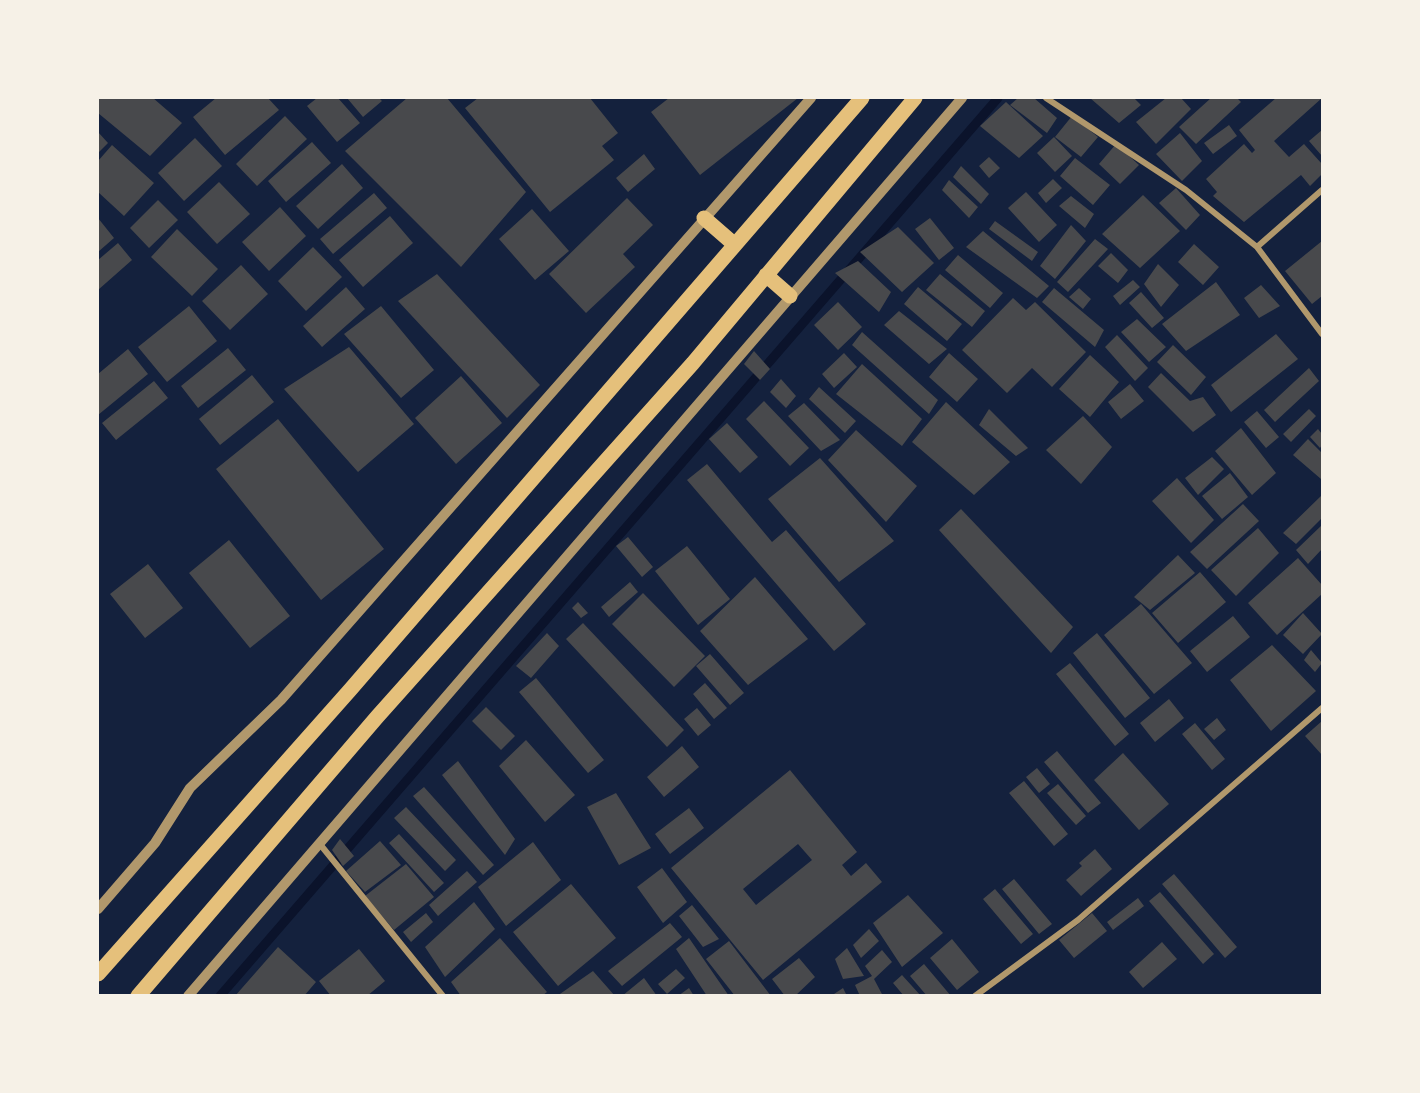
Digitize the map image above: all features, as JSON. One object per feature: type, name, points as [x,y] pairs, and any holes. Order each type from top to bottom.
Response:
[{"type":"main road","points":[[98,974],[358,681],[862,98]]},
{"type":"main road","points":[[138,996],[385,708],[693,363],[915,98]]},
{"type":"main road","points":[[704,218],[735,245]]},
{"type":"main road","points":[[766,275],[790,296]]},
{"type":"street","points":[[98,909],[155,843],[190,788],[281,700],[811,98]]},
{"type":"street","points":[[188,996],[962,98]]},
{"type":"street","points":[[1046,98],[1186,190],[1257,247],[1323,334]]},
{"type":"street","points":[[1257,247],[1323,190]]},
{"type":"street","points":[[975,996],[1078,920],[1323,708]]},
{"type":"street","points":[[319,843],[443,996]]},
{"type":"building","points":[[98,98],[153,98],[182,123],[150,156],[98,113]]},
{"type":"building","points":[[216,98],[268,98],[279,110],[225,155],[193,117]]},
{"type":"building","points":[[317,98],[338,98],[360,123],[337,142],[307,106]]},
{"type":"building","points":[[347,98],[379,98],[382,101],[363,117]]},
{"type":"building","points":[[407,98],[447,98],[526,192],[461,267],[345,151]]},
{"type":"building","points":[[478,98],[590,98],[618,133],[602,146],[614,160],[550,212],[465,108]]},
{"type":"building","points":[[669,98],[798,98],[700,175],[651,112]]},
{"type":"building","points":[[1018,98],[1034,98],[1057,118],[1047,133],[1010,105]]},
{"type":"building","points":[[1090,98],[1134,98],[1141,105],[1119,123]]},
{"type":"building","points":[[1166,98],[1181,98],[1191,109],[1156,144],[1136,122]]},
{"type":"building","points":[[1211,98],[1237,98],[1241,102],[1196,144],[1179,127]]},
{"type":"building","points":[[1276,98],[1322,98],[1274,141],[1289,157],[1304,144],[1322,164],[1322,174],[1310,186],[1301,175],[1244,222],[1213,196],[1217,192],[1206,179],[1244,144],[1252,153],[1255,150],[1239,130]]},
{"type":"building","points":[[1006,102],[1043,136],[1019,158],[980,126]]},
{"type":"building","points":[[285,116],[307,139],[257,186],[236,164]]},
{"type":"building","points":[[1072,116],[1098,137],[1081,157],[1055,137]]},
{"type":"building","points":[[1229,125],[1237,136],[1213,154],[1204,143]]},
{"type":"building","points":[[1322,130],[1322,156],[1309,141]]},
{"type":"building","points":[[98,132],[108,143],[98,153]]},
{"type":"building","points":[[1180,133],[1202,161],[1182,181],[1156,154]]},
{"type":"building","points":[[1054,137],[1072,156],[1055,172],[1037,153]]},
{"type":"building","points":[[195,138],[222,166],[184,201],[158,173]]},
{"type":"building","points":[[312,142],[331,163],[286,202],[268,181]]},
{"type":"building","points":[[1116,144],[1139,165],[1120,184],[1099,164]]},
{"type":"building","points":[[112,145],[154,183],[124,216],[98,192],[98,161]]},
{"type":"building","points":[[644,154],[655,169],[628,192],[616,178]]},
{"type":"building","points":[[989,157],[1000,168],[989,178],[979,166]]},
{"type":"building","points":[[1075,158],[1110,185],[1093,205],[1060,176]]},
{"type":"building","points":[[342,164],[363,188],[318,229],[296,206]]},
{"type":"building","points":[[961,166],[989,194],[981,204],[953,177]]},
{"type":"building","points":[[1053,179],[1062,188],[1046,203],[1038,193]]},
{"type":"building","points":[[949,180],[978,207],[969,218],[942,190]]},
{"type":"building","points":[[219,182],[250,214],[217,244],[187,212]]},
{"type":"building","points":[[1176,188],[1200,215],[1186,230],[1159,203]]},
{"type":"building","points":[[1026,192],[1057,225],[1039,242],[1008,208]]},
{"type":"building","points":[[374,193],[387,208],[333,254],[320,239]]},
{"type":"building","points":[[1143,195],[1180,231],[1140,268],[1102,234]]},
{"type":"building","points":[[1071,196],[1094,214],[1085,228],[1059,206]]},
{"type":"building","points":[[627,198],[653,225],[623,254],[635,267],[586,313],[549,274]]},
{"type":"building","points":[[158,200],[178,220],[149,248],[130,228]]},
{"type":"building","points":[[280,207],[306,236],[269,271],[242,242]]},
{"type":"building","points":[[532,209],[569,251],[535,280],[499,239]]},
{"type":"building","points":[[390,216],[413,243],[363,287],[339,260]]},
{"type":"building","points":[[98,218],[114,238],[98,252]]},
{"type":"building","points":[[930,218],[954,248],[939,260],[915,229]]},
{"type":"building","points":[[995,221],[1038,252],[1032,261],[989,229]]},
{"type":"building","points":[[1071,225],[1086,241],[1055,279],[1040,266]]},
{"type":"building","points":[[898,227],[934,263],[902,292],[860,252]]},
{"type":"building","points":[[177,229],[218,269],[192,296],[151,257]]},
{"type":"building","points":[[983,231],[1049,286],[1037,298],[966,247]]},
{"type":"building","points":[[1095,239],[1108,249],[1068,292],[1057,282]]},
{"type":"building","points":[[1322,241],[1322,296],[1312,304],[1285,271]]},
{"type":"building","points":[[118,243],[132,260],[98,290],[98,260]]},
{"type":"building","points":[[1194,244],[1219,267],[1203,285],[1178,262]]},
{"type":"building","points":[[313,247],[342,277],[306,311],[278,281]]},
{"type":"building","points":[[1111,253],[1128,270],[1118,283],[1098,266]]},
{"type":"building","points":[[958,255],[1003,293],[990,308],[945,270]]},
{"type":"building","points":[[858,261],[891,292],[879,312],[835,273]]},
{"type":"building","points":[[1158,264],[1179,285],[1161,307],[1144,284]]},
{"type":"building","points":[[241,265],[268,294],[230,330],[202,301]]},
{"type":"building","points":[[437,274],[540,385],[507,418],[398,301]]},
{"type":"building","points":[[940,274],[985,311],[972,327],[926,290]]},
{"type":"building","points":[[1133,280],[1140,287],[1120,305],[1113,296]]},
{"type":"building","points":[[1216,282],[1240,315],[1186,351],[1162,324]]},
{"type":"building","points":[[1261,285],[1280,306],[1259,318],[1244,298]]},
{"type":"building","points":[[346,287],[365,309],[322,347],[303,326]]},
{"type":"building","points":[[918,287],[962,324],[947,341],[904,304]]},
{"type":"building","points":[[1054,288],[1104,330],[1095,347],[1042,302]]},
{"type":"building","points":[[1079,288],[1091,299],[1083,309],[1069,297]]},
{"type":"building","points":[[1141,292],[1164,318],[1152,328],[1129,303]]},
{"type":"building","points":[[1013,298],[1026,310],[1035,302],[1086,352],[1052,387],[1032,368],[1007,393],[962,350]]},
{"type":"building","points":[[838,302],[862,327],[838,350],[814,325]]},
{"type":"building","points":[[189,306],[217,341],[167,382],[138,347]]},
{"type":"building","points":[[381,306],[434,370],[401,398],[344,334]]},
{"type":"building","points":[[899,311],[947,349],[929,364],[884,325]]},
{"type":"building","points":[[1137,319],[1166,347],[1149,362],[1121,332]]},
{"type":"building","points":[[862,332],[938,400],[929,414],[852,345]]},
{"type":"building","points":[[1276,334],[1298,359],[1231,412],[1211,385]]},
{"type":"building","points":[[1117,335],[1148,368],[1135,381],[1105,347]]},
{"type":"building","points":[[1173,345],[1206,377],[1191,395],[1157,362]]},
{"type":"building","points":[[349,347],[414,424],[358,472],[284,389]]},
{"type":"building","points":[[228,348],[246,370],[198,408],[181,386]]},
{"type":"building","points":[[128,349],[148,374],[98,415],[98,374]]},
{"type":"building","points":[[754,351],[770,369],[760,380],[744,364]]},
{"type":"building","points":[[844,353],[857,367],[834,388],[822,374]]},
{"type":"building","points":[[949,353],[978,379],[957,402],[929,377]]},
{"type":"building","points":[[1090,355],[1119,382],[1090,417],[1059,389]]},
{"type":"building","points":[[862,364],[922,419],[902,446],[836,394]]},
{"type":"building","points":[[1309,368],[1319,381],[1275,422],[1264,410]]},
{"type":"building","points":[[1161,373],[1190,401],[1203,397],[1216,415],[1193,432],[1148,387]]},
{"type":"building","points":[[252,375],[274,402],[220,445],[199,419]]},
{"type":"building","points":[[461,376],[502,423],[456,464],[415,418]]},
{"type":"building","points":[[781,379],[796,396],[786,408],[770,392]]},
{"type":"building","points":[[154,381],[168,398],[116,440],[102,423]]},
{"type":"building","points":[[1130,384],[1144,401],[1121,419],[1108,402]]},
{"type":"building","points":[[819,387],[856,421],[845,433],[809,399]]},
{"type":"building","points":[[764,401],[809,448],[790,466],[746,419]]},
{"type":"building","points":[[946,402],[1010,462],[974,495],[912,442]]},
{"type":"building","points":[[804,403],[840,440],[821,451],[788,416]]},
{"type":"building","points":[[989,409],[1028,448],[1016,456],[979,425]]},
{"type":"building","points":[[1309,409],[1316,416],[1291,442],[1283,434]]},
{"type":"building","points":[[1257,411],[1279,437],[1266,448],[1244,422]]},
{"type":"building","points":[[1083,416],[1112,447],[1081,484],[1046,450]]},
{"type":"building","points":[[278,419],[384,549],[321,600],[216,469]]},
{"type":"building","points":[[727,423],[758,457],[740,473],[709,439]]},
{"type":"building","points":[[1241,428],[1276,473],[1252,495],[1215,451]]},
{"type":"building","points":[[1318,429],[1322,434],[1320,448],[1310,437]]},
{"type":"building","points":[[856,430],[917,486],[886,522],[828,460]]},
{"type":"building","points":[[1308,439],[1322,453],[1321,479],[1293,455]]},
{"type":"building","points":[[1212,457],[1224,469],[1198,495],[1185,478]]},
{"type":"building","points":[[820,458],[894,541],[839,582],[768,499]]},
{"type":"building","points":[[707,464],[772,542],[786,530],[866,624],[834,651],[687,480]]},
{"type":"building","points":[[1230,473],[1248,497],[1222,519],[1202,496]]},
{"type":"building","points":[[1177,478],[1214,520],[1191,543],[1152,501]]},
{"type":"building","points":[[1322,495],[1322,518],[1296,544],[1283,533]]},
{"type":"building","points":[[1243,504],[1259,521],[1207,569],[1190,552]]},
{"type":"building","points":[[961,509],[1073,627],[1051,653],[939,530]]},
{"type":"building","points":[[1322,525],[1322,549],[1308,564],[1296,550]]},
{"type":"building","points":[[1258,528],[1279,553],[1236,596],[1211,570]]},
{"type":"building","points":[[628,537],[653,567],[642,577],[616,546]]},
{"type":"building","points":[[229,540],[290,616],[250,648],[189,573]]},
{"type":"building","points":[[687,546],[730,599],[698,625],[655,571]]},
{"type":"building","points":[[1178,555],[1195,573],[1150,610],[1134,597]]},
{"type":"building","points":[[1298,558],[1322,585],[1322,594],[1277,635],[1248,603]]},
{"type":"building","points":[[148,564],[183,608],[145,638],[110,594]]},
{"type":"building","points":[[1200,572],[1226,602],[1178,643],[1152,613]]},
{"type":"building","points":[[755,577],[808,639],[748,685],[700,631]]},
{"type":"building","points":[[630,582],[638,592],[609,617],[601,607]]},
{"type":"building","points":[[643,593],[705,656],[674,687],[612,624]]},
{"type":"building","points":[[578,602],[588,613],[581,618],[572,608]]},
{"type":"building","points":[[1141,604],[1192,663],[1154,694],[1104,635]]},
{"type":"building","points":[[1303,613],[1322,634],[1303,654],[1283,635]]},
{"type":"building","points":[[1233,616],[1250,637],[1207,672],[1190,651]]},
{"type":"building","points":[[583,623],[684,730],[667,747],[566,639]]},
{"type":"building","points":[[547,633],[559,646],[531,678],[516,666]]},
{"type":"building","points":[[1097,633],[1150,698],[1125,718],[1073,653]]},
{"type":"building","points":[[1272,645],[1316,691],[1271,731],[1230,680]]},
{"type":"building","points":[[1311,650],[1322,663],[1315,672],[1304,660]]},
{"type":"building","points":[[710,654],[744,693],[730,705],[696,666]]},
{"type":"building","points":[[1070,663],[1129,734],[1115,746],[1056,674]]},
{"type":"building","points":[[536,678],[604,760],[588,773],[519,692]]},
{"type":"building","points":[[705,683],[727,708],[714,719],[693,694]]},
{"type":"building","points":[[1169,699],[1184,718],[1155,742],[1140,723]]},
{"type":"building","points":[[486,707],[515,736],[501,750],[472,721]]},
{"type":"building","points":[[697,708],[711,725],[698,736],[684,719]]},
{"type":"building","points":[[1217,718],[1226,730],[1214,740],[1204,729]]},
{"type":"building","points":[[1322,721],[1322,755],[1305,736]]},
{"type":"building","points":[[1195,723],[1225,759],[1212,770],[1182,734]]},
{"type":"building","points":[[526,740],[575,795],[545,822],[499,766]]},
{"type":"building","points":[[682,746],[699,767],[664,797],[647,777]]},
{"type":"building","points":[[1057,751],[1101,803],[1088,813],[1044,762]]},
{"type":"building","points":[[1123,753],[1169,804],[1139,830],[1094,780]]},
{"type":"building","points":[[458,761],[515,839],[505,855],[442,775]]},
{"type":"building","points":[[1037,768],[1050,784],[1039,793],[1026,777]]},
{"type":"building","points":[[790,770],[857,852],[842,865],[851,876],[866,863],[882,882],[763,980],[671,868]],"holes":[[[798,844],[812,860],[756,905],[743,889]]]},
{"type":"building","points":[[1024,781],[1068,834],[1054,846],[1009,793]]},
{"type":"building","points":[[1058,784],[1086,816],[1076,825],[1047,793]]},
{"type":"building","points":[[424,787],[494,865],[483,875],[413,796]]},
{"type":"building","points":[[616,793],[651,848],[619,865],[587,807]]},
{"type":"building","points":[[406,807],[456,860],[445,871],[394,818]]},
{"type":"building","points":[[689,808],[704,828],[670,854],[655,834]]},
{"type":"building","points":[[399,834],[444,883],[434,892],[389,843]]},
{"type":"building","points":[[340,839],[354,856],[343,866],[332,850]]},
{"type":"building","points":[[380,841],[401,865],[365,892],[346,871]]},
{"type":"building","points":[[533,842],[561,880],[506,926],[478,887]]},
{"type":"building","points":[[1095,849],[1112,869],[1081,896],[1066,880],[1082,866],[1079,863]]},
{"type":"building","points":[[406,864],[434,897],[394,930],[365,896]]},
{"type":"building","points":[[662,868],[687,902],[663,923],[637,887]]},
{"type":"building","points":[[467,871],[477,882],[438,916],[429,905]]},
{"type":"building","points":[[1174,874],[1237,947],[1225,958],[1162,884]]},
{"type":"building","points":[[1014,879],[1052,924],[1039,934],[1002,889]]},
{"type":"building","points":[[571,884],[616,938],[558,986],[513,932]]},
{"type":"building","points":[[995,889],[1033,934],[1021,944],[983,899]]},
{"type":"building","points":[[1160,892],[1214,954],[1203,964],[1149,901]]},
{"type":"building","points":[[908,895],[943,933],[902,967],[873,923]]},
{"type":"building","points":[[1138,898],[1144,906],[1113,930],[1107,922]]},
{"type":"building","points":[[474,902],[495,929],[445,977],[425,947]]},
{"type":"building","points":[[692,905],[719,939],[703,947],[679,916]]},
{"type":"building","points":[[426,913],[433,922],[411,942],[403,932]]},
{"type":"building","points":[[1092,913],[1107,931],[1074,958],[1059,940]]},
{"type":"building","points":[[670,923],[682,937],[622,986],[608,971]]},
{"type":"building","points":[[869,929],[879,941],[861,958],[853,945]]},
{"type":"building","points":[[500,938],[547,992],[542,996],[461,996],[451,982]]},
{"type":"building","points":[[689,938],[729,996],[707,996],[676,949]]},
{"type":"building","points":[[952,939],[979,972],[957,990],[930,958]]},
{"type":"building","points":[[729,941],[771,996],[735,996],[706,959]]},
{"type":"building","points":[[1162,942],[1177,959],[1143,988],[1129,972]]},
{"type":"building","points":[[278,947],[316,982],[304,996],[235,996]]},
{"type":"building","points":[[847,948],[864,976],[843,979],[835,959]]},
{"type":"building","points":[[359,949],[385,981],[367,996],[331,996],[319,981]]},
{"type":"building","points":[[882,950],[892,962],[874,979],[883,996],[860,996],[855,985],[872,976],[865,966]]},
{"type":"building","points":[[799,958],[815,977],[795,996],[785,996],[772,979]]},
{"type":"building","points":[[924,964],[951,996],[927,996],[910,976]]},
{"type":"building","points":[[676,969],[685,978],[667,994],[658,984]]},
{"type":"building","points":[[593,971],[615,996],[557,996]]},
{"type":"building","points":[[902,975],[921,996],[904,996],[893,983]]},
{"type":"building","points":[[644,978],[657,996],[622,996]]},
{"type":"building","points":[[689,988],[694,996],[678,996]]},
{"type":"building","points":[[843,988],[847,996],[831,996]]},
{"type":"waterway","points":[[220,996],[998,98]]}]
